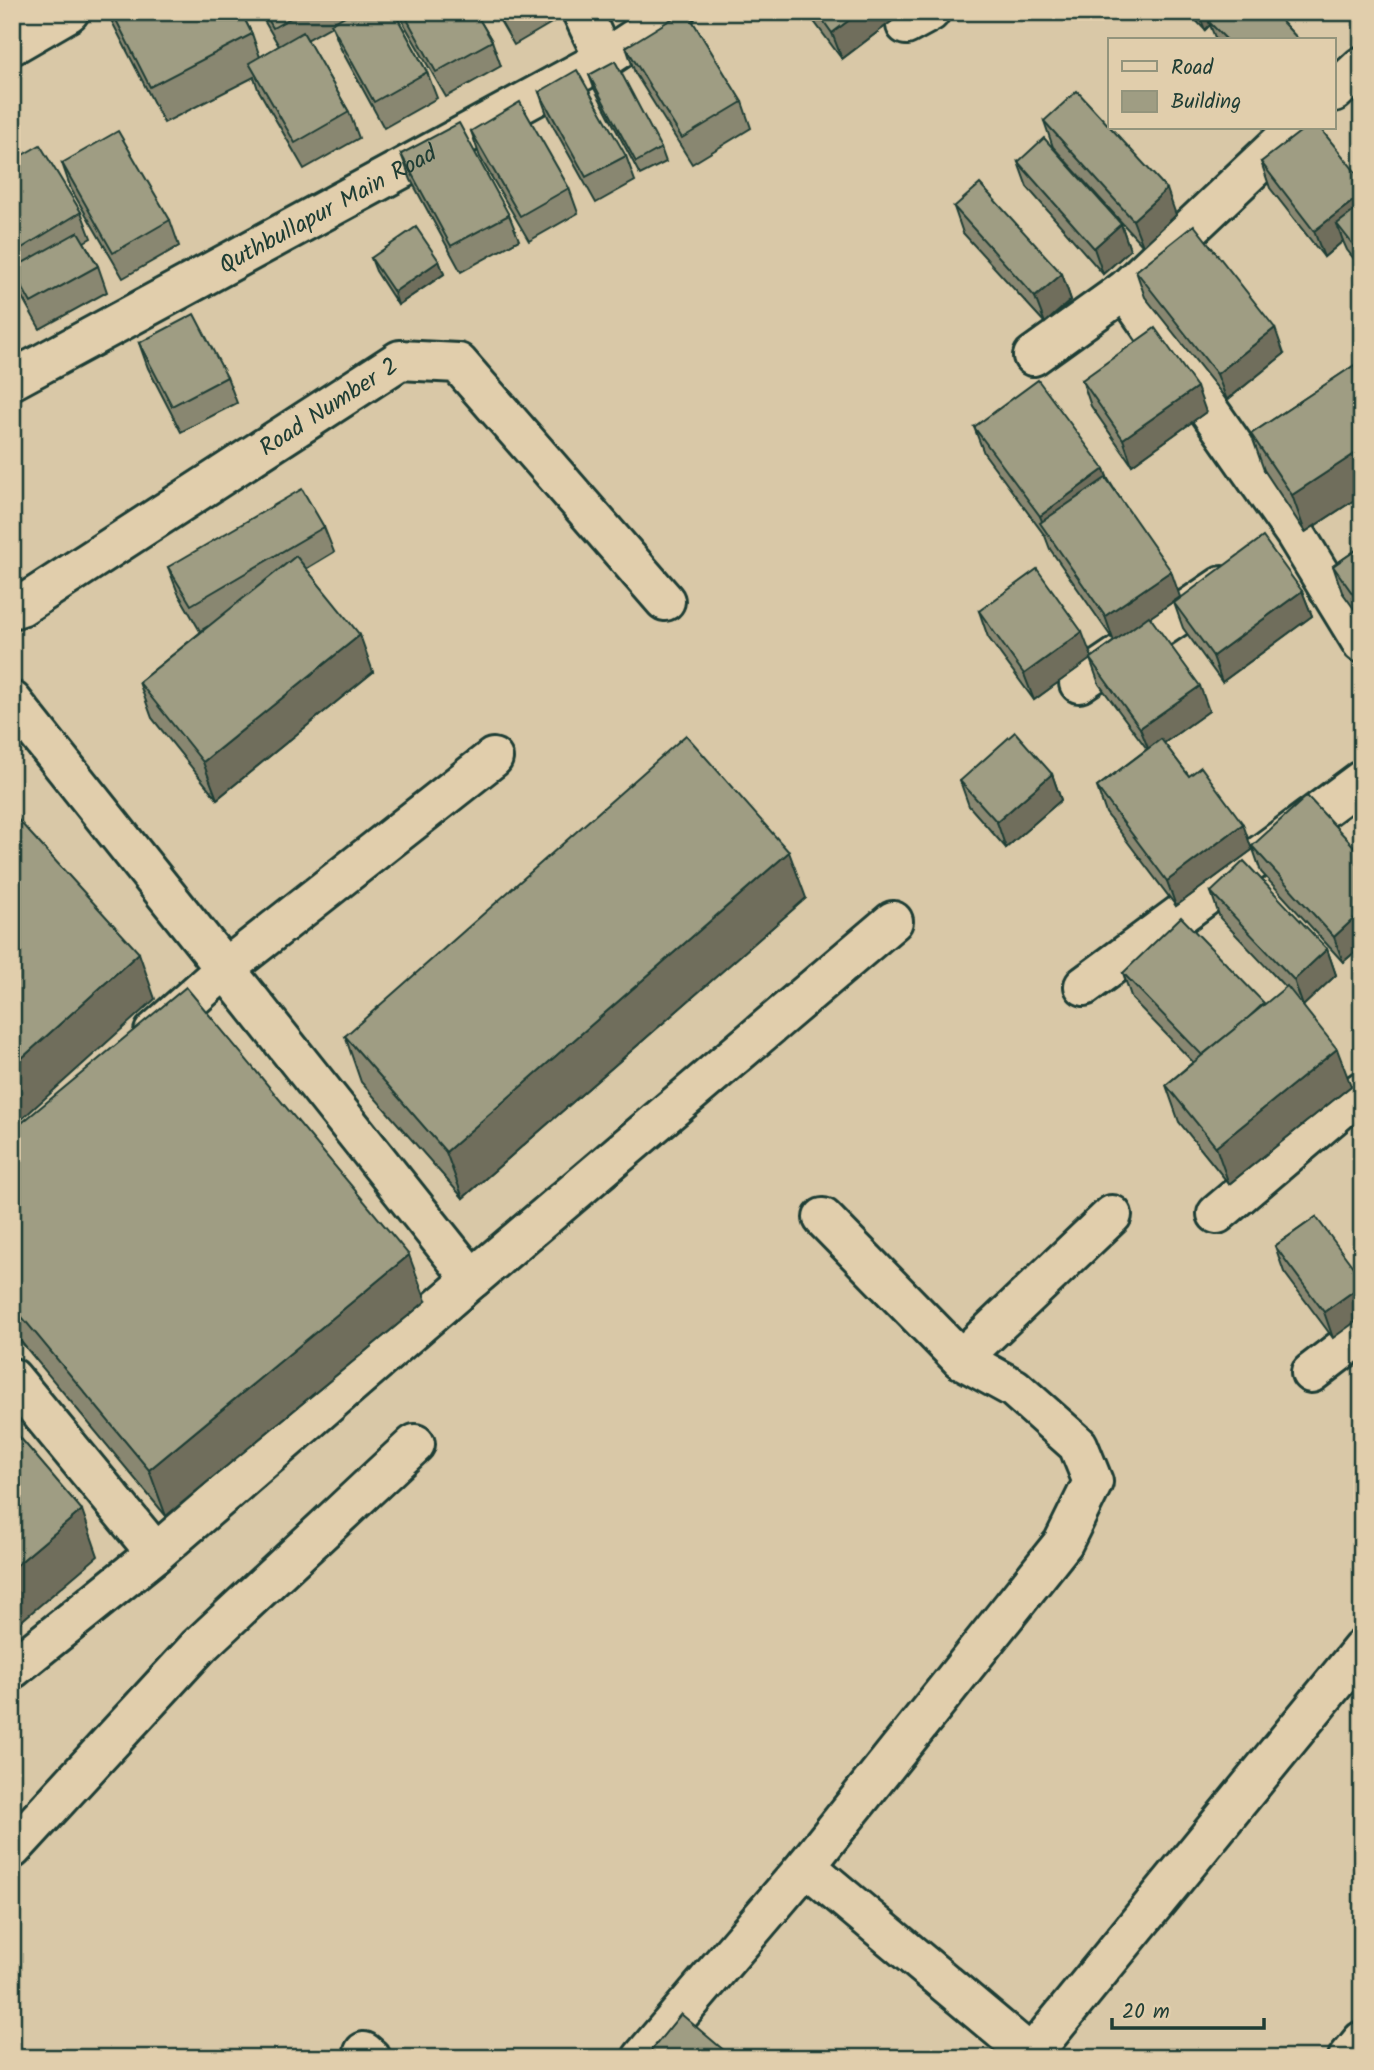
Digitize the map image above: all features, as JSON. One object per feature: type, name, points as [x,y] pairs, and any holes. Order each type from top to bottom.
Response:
[{"type":"street","points":[[12,45],[69,12]]},
{"type":"street","points":[[582,12],[604,59]]},
{"type":"street","name":"Quthbullapur Main Road","points":[[12,380],[604,59],[675,12]]},
{"type":"street","points":[[1336,90],[1362,66]]},
{"type":"street","points":[[1033,356],[1125,290],[1294,130]]},
{"type":"street","points":[[1125,290],[1273,551],[1362,643]]},
{"type":"street","name":"Road Number 2","points":[[12,609],[21,606],[400,360],[458,363],[665,601]]},
{"type":"street","points":[[1079,683],[1273,551]]},
{"type":"street","points":[[12,701],[472,1279]]},
{"type":"street","points":[[124,1057],[226,968],[493,758]]},
{"type":"street","points":[[1084,986],[1362,780]]},
{"type":"street","points":[[12,1669],[156,1553],[472,1279],[893,921]]},
{"type":"street","points":[[1217,1214],[1362,1091]]},
{"type":"street","points":[[961,1359],[1112,1216]]},
{"type":"street","points":[[642,2058],[806,1866],[1063,1543],[1093,1482],[1078,1445],[1014,1388],[961,1359],[823,1218]]},
{"type":"street","points":[[1311,1373],[1362,1334]]},
{"type":"street","points":[[12,1378],[156,1553]]},
{"type":"street","points":[[12,1849],[199,1646],[415,1444]]},
{"type":"street","points":[[806,1866],[1032,2057],[1362,1649]]},
{"type":"street","points":[[1348,2058],[1362,2041]]},
{"type":"building","points":[[112,12],[241,12],[252,34],[150,87]]},
{"type":"building","points":[[264,12],[301,12],[273,28]]},
{"type":"building","points":[[352,12],[394,12],[427,72],[374,102],[331,24]]},
{"type":"building","points":[[403,12],[475,12],[492,41],[436,72]]},
{"type":"building","points":[[500,12],[517,12],[505,19]]},
{"type":"building","points":[[687,12],[742,102],[682,138],[626,47]]},
{"type":"building","points":[[817,12],[860,12],[832,33]]},
{"type":"building","points":[[1220,12],[1273,12],[1297,38],[1225,38],[1209,22]]},
{"type":"building","points":[[303,32],[349,112],[295,143],[249,63]]},
{"type":"building","points":[[615,61],[661,148],[636,162],[589,75]]},
{"type":"building","points":[[577,70],[626,156],[586,177],[539,92]]},
{"type":"building","points":[[1077,91],[1108,125],[1108,130],[1113,130],[1167,189],[1133,220],[1044,121]]},
{"type":"building","points":[[520,102],[569,188],[520,216],[471,131]]},
{"type":"building","points":[[459,123],[509,215],[451,246],[401,154]]},
{"type":"building","points":[[1302,130],[1322,130],[1362,180],[1362,194],[1314,231],[1261,162]]},
{"type":"building","points":[[118,131],[170,220],[113,253],[62,163]]},
{"type":"building","points":[[1044,138],[1121,224],[1094,248],[1018,162]]},
{"type":"building","points":[[40,145],[81,212],[12,254],[12,161]]},
{"type":"building","points":[[980,184],[1062,274],[1035,297],[954,207]]},
{"type":"building","points":[[1362,205],[1362,256],[1337,224]]},
{"type":"building","points":[[1194,225],[1275,328],[1217,374],[1136,271]]},
{"type":"building","points":[[416,227],[439,261],[394,292],[371,258]]},
{"type":"building","points":[[78,232],[98,266],[31,303],[12,269]]},
{"type":"building","points":[[194,314],[227,377],[172,406],[139,343]]},
{"type":"building","points":[[1155,328],[1197,387],[1123,439],[1082,380]]},
{"type":"building","points":[[1362,360],[1362,449],[1292,495],[1251,434]]},
{"type":"building","points":[[1038,380],[1104,469],[1040,516],[974,427]]},
{"type":"building","points":[[1106,478],[1171,571],[1105,616],[1040,523]]},
{"type":"building","points":[[302,489],[324,527],[191,605],[168,567]]},
{"type":"building","points":[[1263,537],[1302,591],[1213,656],[1174,603]]},
{"type":"building","points":[[1362,546],[1362,607],[1333,566]]},
{"type":"building","points":[[296,556],[360,635],[203,762],[139,682]]},
{"type":"building","points":[[1037,569],[1082,632],[1024,674],[979,611]]},
{"type":"building","points":[[1149,616],[1200,686],[1140,728],[1090,659]]},
{"type":"building","points":[[1015,732],[1052,774],[997,822],[960,781]]},
{"type":"building","points":[[686,735],[789,852],[446,1152],[345,1036]]},
{"type":"building","points":[[1161,739],[1189,776],[1201,767],[1243,824],[1167,881],[1097,787]]},
{"type":"building","points":[[1307,796],[1362,855],[1362,911],[1334,937],[1252,846]]},
{"type":"building","points":[[12,813],[139,953],[12,1067]]},
{"type":"building","points":[[1244,861],[1327,949],[1294,980],[1211,892]]},
{"type":"building","points":[[1181,917],[1264,1003],[1202,1055],[1123,973]]},
{"type":"building","points":[[1287,986],[1337,1049],[1216,1147],[1166,1085]]},
{"type":"building","points":[[186,987],[409,1255],[149,1470],[12,1305],[12,1131]]},
{"type":"building","points":[[1316,1217],[1362,1279],[1362,1285],[1324,1312],[1275,1246]]},
{"type":"building","points":[[12,1428],[82,1510],[12,1569]]},
{"type":"building","points":[[681,2014],[733,2058],[645,2058]]}]
